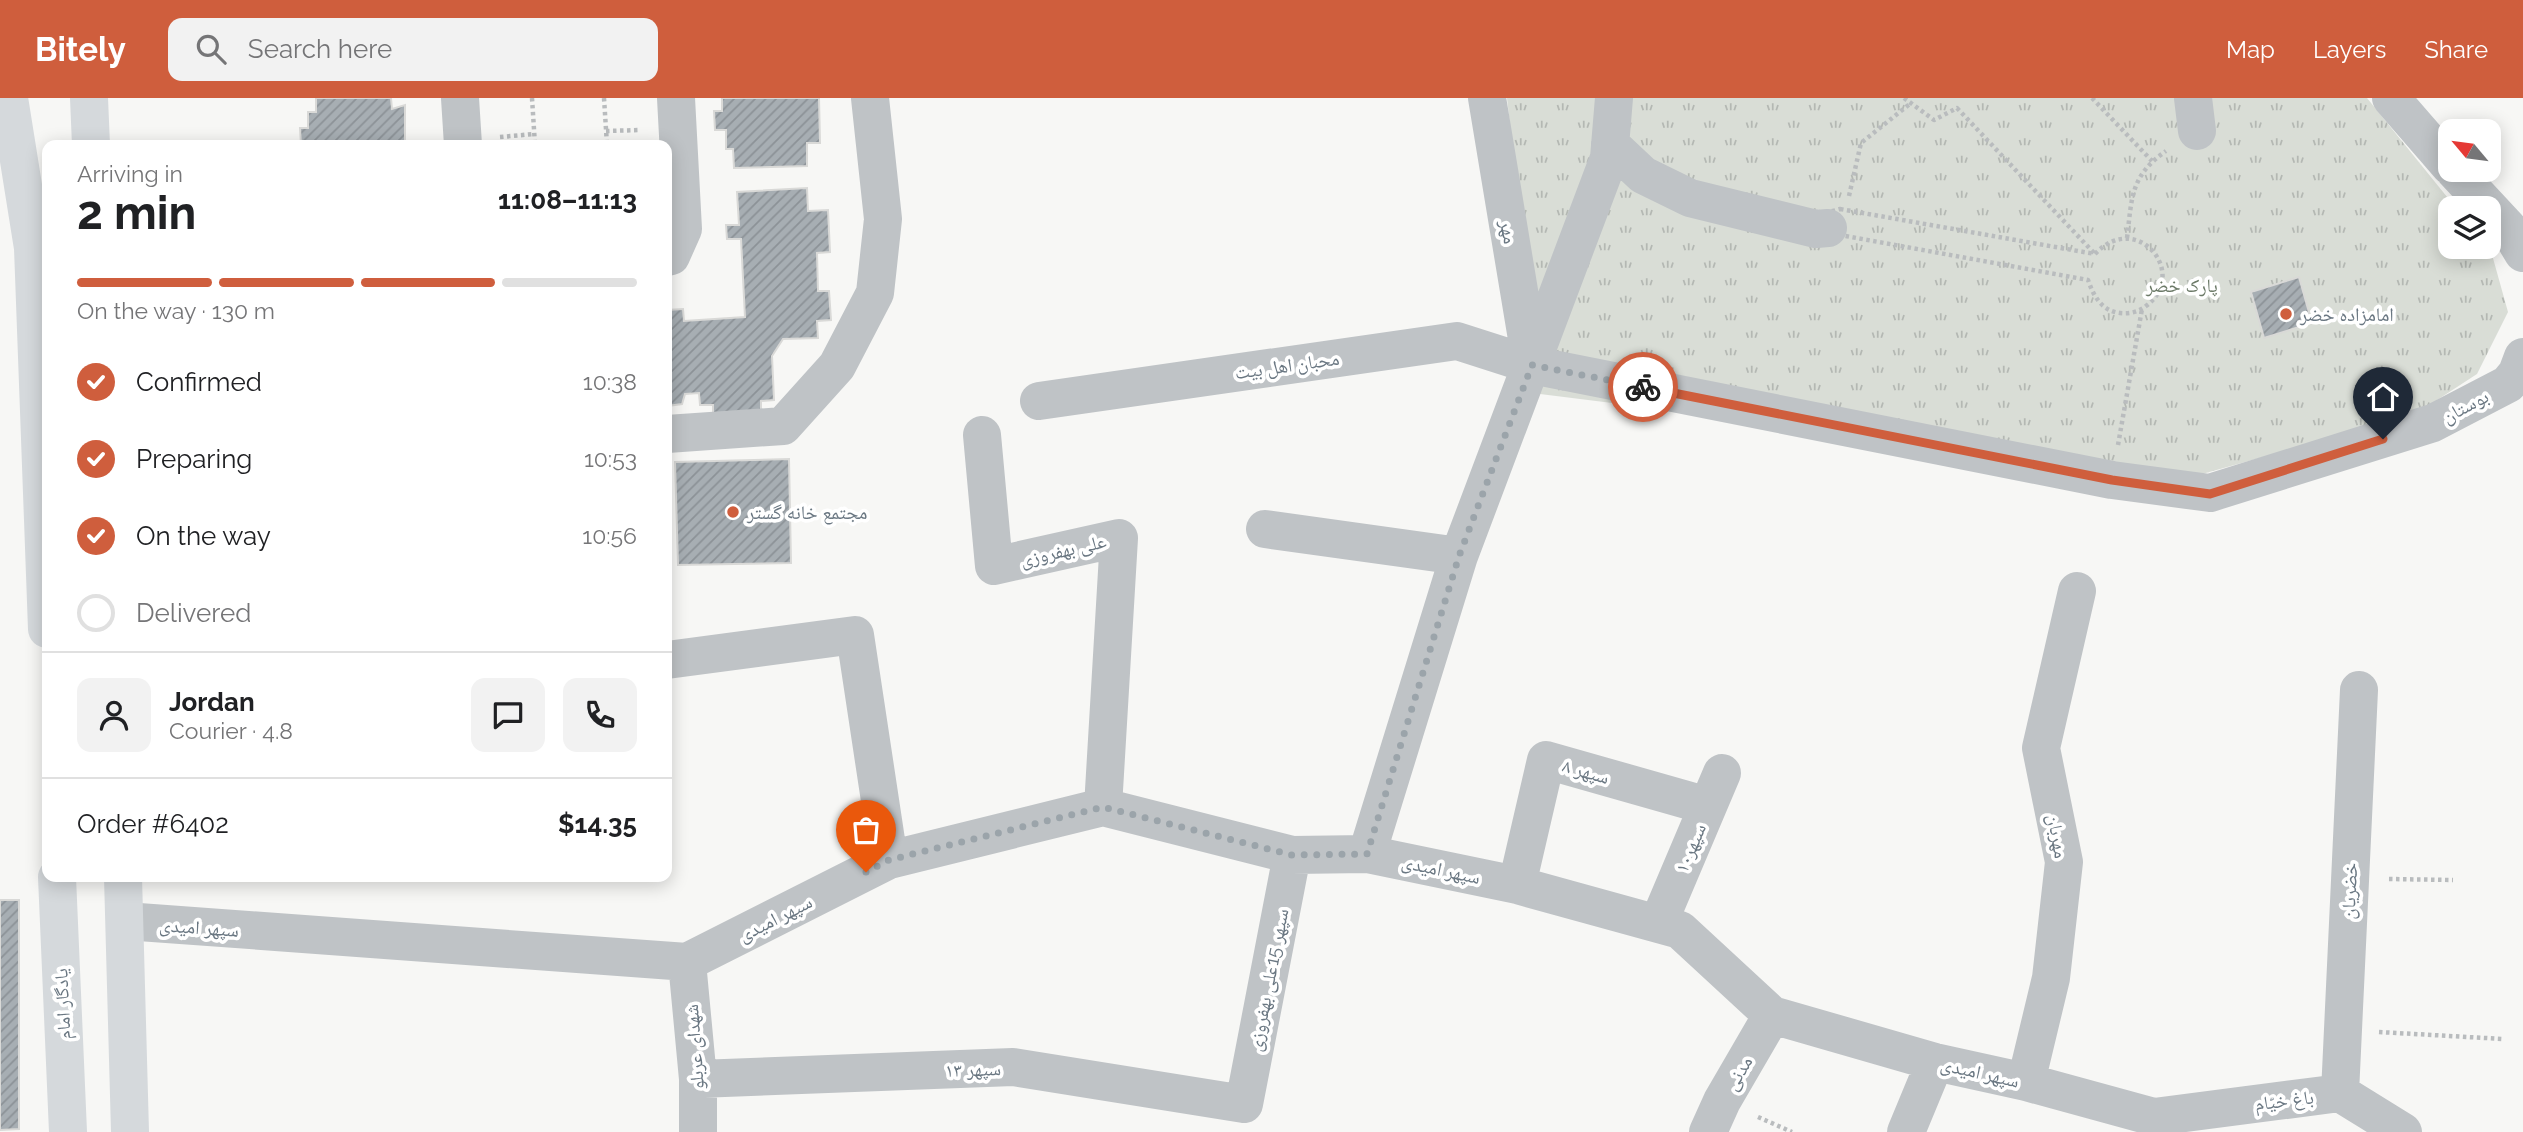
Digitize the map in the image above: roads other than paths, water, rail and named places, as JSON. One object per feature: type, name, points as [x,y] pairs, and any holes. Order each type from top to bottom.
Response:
[{"type":"main road","points":[[9,98],[33,248],[42,493]]},
{"type":"main road","points":[[89,98],[91,140]]},
{"type":"main road","name":"یادگار امام","points":[[57,882],[68,1132]]},
{"type":"main road","points":[[123,882],[130,1132]]},
{"type":"street","points":[[460,98],[463,140]]},
{"type":"street","points":[[672,254],[684,229],[676,98]]},
{"type":"street","points":[[672,434],[783,426],[836,366],[874,293],[883,219],[870,98]]},
{"type":"street","name":"مهر","points":[[1486,98],[1532,365]]},
{"type":"street","points":[[1367,854],[1459,556],[1609,159],[1614,98]]},
{"type":"street","points":[[2391,98],[2438,152]]},
{"type":"street","points":[[1610,144],[1643,175],[1690,198],[1816,229],[1839,219]]},
{"type":"street","points":[[2465,182],[2508,228],[2523,253]]},
{"type":"street","name":"محبان اهل بیت","points":[[1039,401],[1457,341],[1532,365]]},
{"type":"street","name":"بوستان","points":[[1532,365],[2112,480],[2210,494],[2433,423],[2508,384],[2517,373],[2523,357]]},
{"type":"street","name":"علی بهفروزی","points":[[982,435],[994,565],[1119,538],[1103,807]]},
{"type":"street","points":[[1265,529],[1459,556]]},
{"type":"street","name":"مهربان","points":[[2026,1082],[2051,978],[2063,862],[2041,748],[2077,591]]},
{"type":"street","points":[[672,659],[855,635],[889,860]]},
{"type":"street","name":"خضریان","points":[[2340,1093],[2359,690]]},
{"type":"street","name":"سپهر ۸","points":[[1517,885],[1546,760],[1716,789]]},
{"type":"street","name":"سپهر۱۰","points":[[1658,924],[1716,789]]},
{"type":"street","name":"سپهر امیدی","points":[[125,921],[687,962],[889,860],[1103,807],[1292,855],[1367,854],[1517,885],[1680,930],[1772,1015],[1935,1062],[2026,1082],[2154,1125]]},
{"type":"street","name":"سپهر 15علی بهفروزی","points":[[1250,1118],[1292,855]]},
{"type":"street","name":"شهدای عربلو","points":[[687,962],[698,1079],[698,1132]]},
{"type":"street","name":"مدنی","points":[[1708,1132],[1722,1101],[1772,1015]]},
{"type":"street","points":[[1906,1132],[1935,1062]]},
{"type":"street","name":"سپهر ۱۳","points":[[698,1079],[1013,1067],[1250,1118]]},
{"type":"street","name":"باغ خیّام","points":[[2154,1125],[2340,1093],[2403,1132]]},
{"type":"place","name":"امامزاده خضر","points":[[2286,314]]},
{"type":"place","name":"مجتمع خانه گستر","points":[[733,512]]},
{"type":"park label","name":"پارک خضر","points":[[2182,285]]}]
